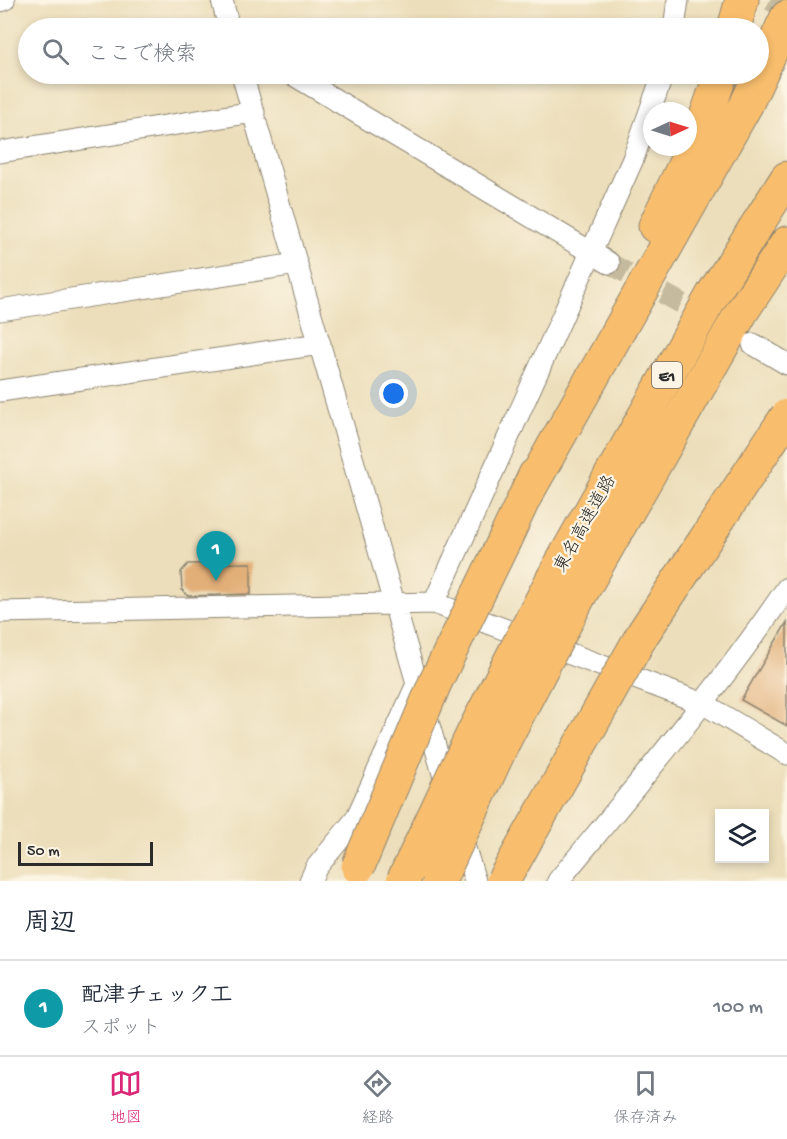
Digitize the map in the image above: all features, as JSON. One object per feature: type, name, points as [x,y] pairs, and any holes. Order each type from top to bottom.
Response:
[{"type":"highway","points":[[737,18],[742,0]]},
{"type":"highway","points":[[769,56],[787,17]]},
{"type":"highway","points":[[355,874],[435,683],[702,128],[717,84]]},
{"type":"highway","points":[[526,495],[756,84]]},
{"type":"highway","name":"東名高速道路","points":[[403,881],[475,729],[554,576],[713,294],[787,178]]},
{"type":"highway","name":"東名高速道路","points":[[439,881],[502,745],[580,595],[741,313],[787,243]]},
{"type":"highway","points":[[503,881],[642,635],[787,416]]},
{"type":"highway","points":[[570,760],[787,456]]},
{"type":"street","points":[[222,0],[226,18]]},
{"type":"street","points":[[675,18],[678,0]]},
{"type":"street","points":[[245,84],[475,881]]},
{"type":"street","points":[[309,84],[609,263]]},
{"type":"street","points":[[434,603],[590,250],[633,159],[659,84]]},
{"type":"street","points":[[0,152],[254,112]]},
{"type":"street","points":[[0,310],[297,264]]},
{"type":"street","points":[[0,391],[320,344]]},
{"type":"street","points":[[753,344],[787,364]]},
{"type":"street","points":[[558,881],[704,704],[745,650],[787,588]]},
{"type":"street","points":[[0,612],[434,603],[704,704],[787,754]]},
{"type":"street","points":[[310,881],[316,868],[356,819],[417,684]]},
{"type":"building","points":[[251,563],[251,594],[188,596],[182,590],[181,572],[188,564]]},
{"type":"building","points":[[787,622],[787,726],[741,700]]},
{"type":"tunnel","points":[[770,0],[787,9]]},
{"type":"tunnel","points":[[609,263],[711,320]]},
{"type":"place","name":"配津チェック工","points":[[216,581]]}]
